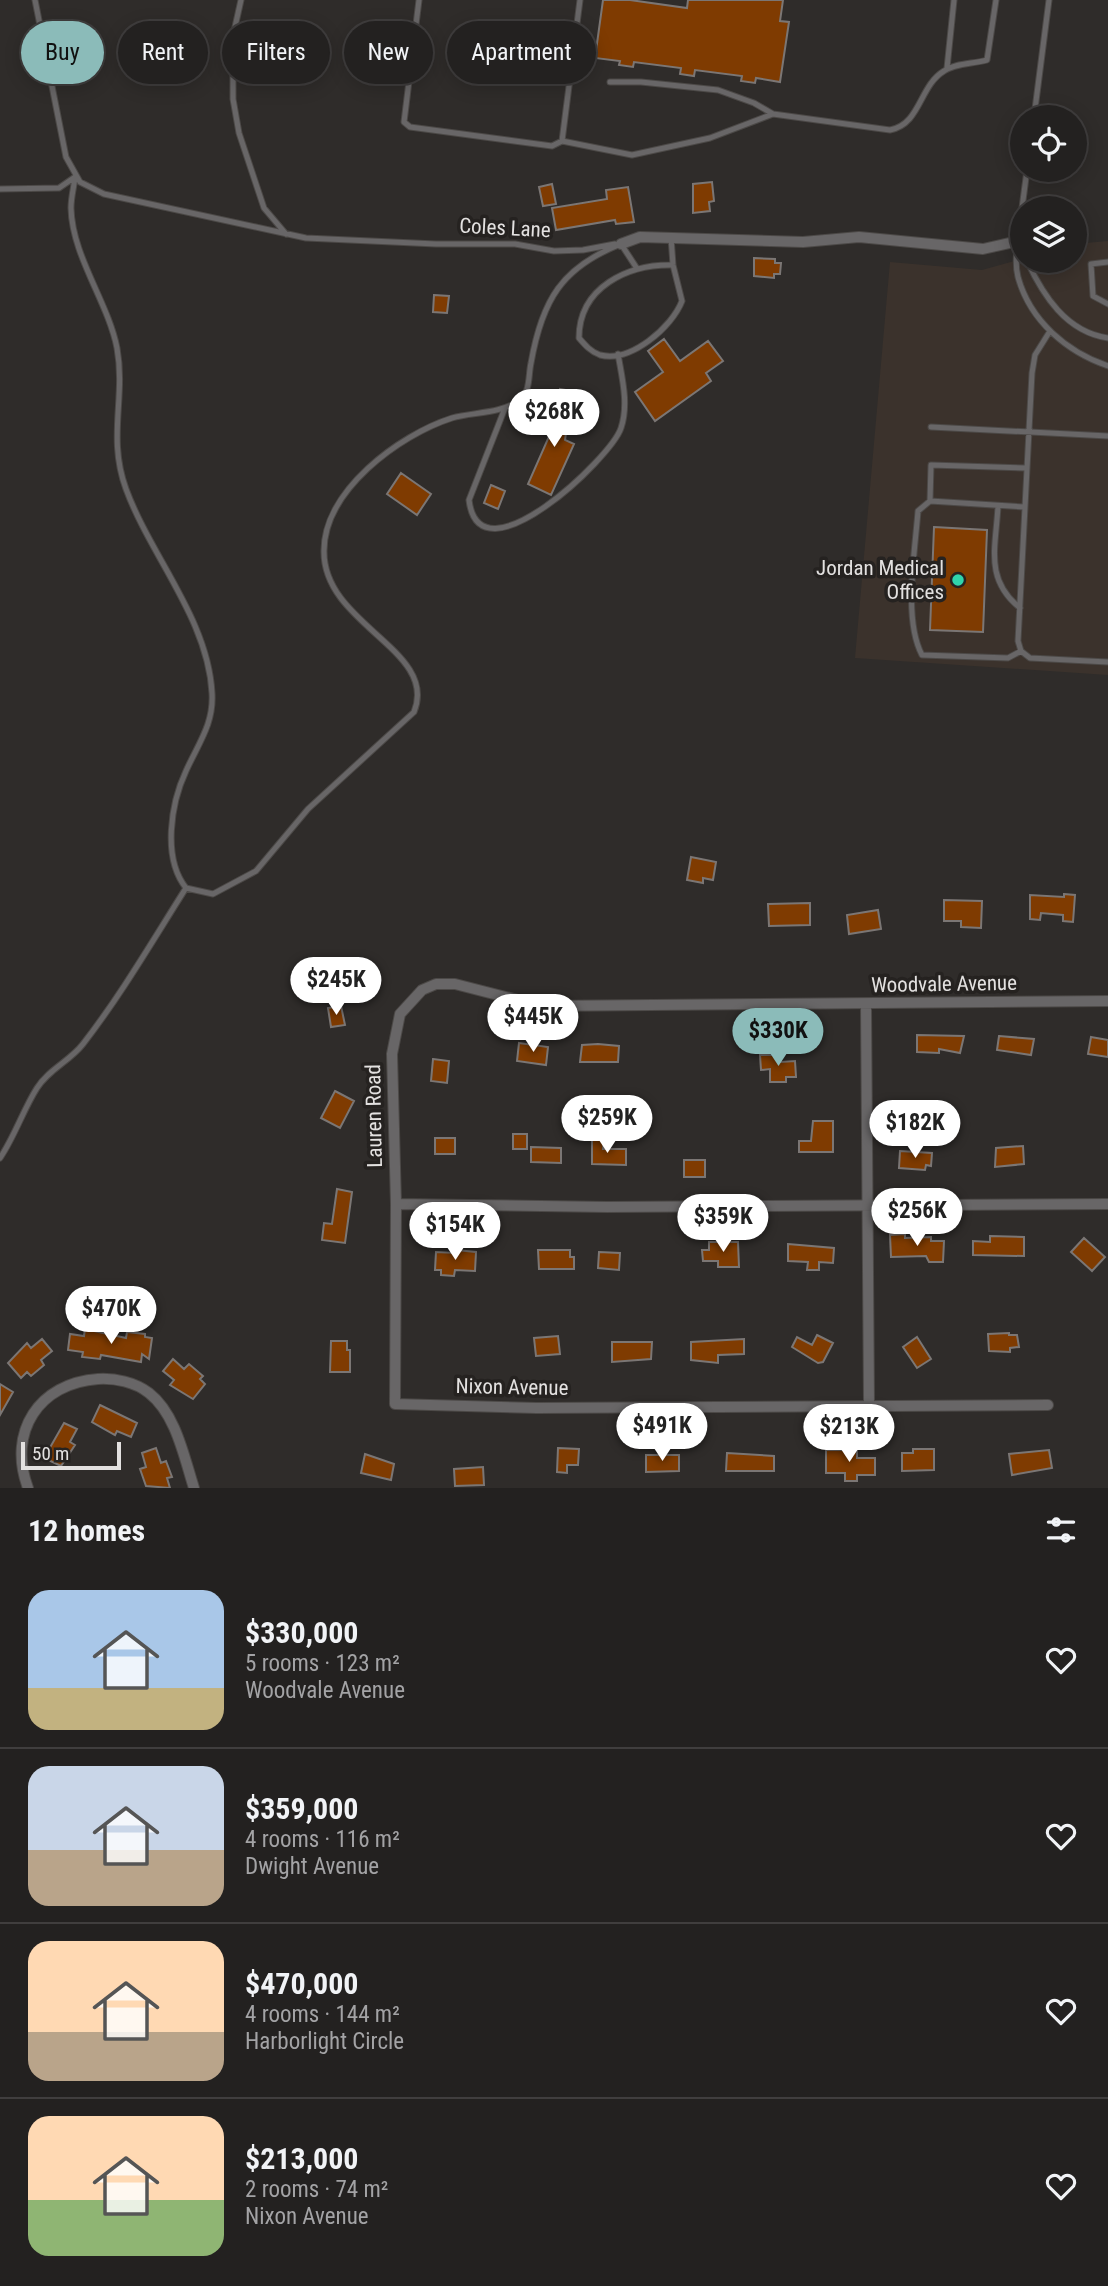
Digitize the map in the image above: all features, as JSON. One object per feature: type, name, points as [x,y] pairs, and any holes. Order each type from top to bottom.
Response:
[{"type":"street","name":"Coles Lane","points":[[621,244],[640,237],[803,242],[859,237],[983,249],[1010,246]]},
{"type":"street","name":"Woodvale Avenue","points":[[447,984],[541,1006],[1108,1001]]},
{"type":"street","name":"Lauren Road","points":[[395,1404],[396,1204],[392,1070],[396,1024],[404,1007],[415,995],[429,987],[447,984]]},
{"type":"street","points":[[866,1005],[869,1404]]},
{"type":"street","points":[[396,1204],[607,1207],[1108,1203]]},
{"type":"street","points":[[27,1488],[21,1459],[24,1436],[32,1414],[45,1398],[63,1387],[108,1378],[128,1382],[149,1393],[166,1413],[177,1436],[194,1488]]},
{"type":"street","name":"Nixon Avenue","points":[[395,1404],[537,1408],[1048,1405]]},
{"type":"lane","points":[[35,0],[66,158],[75,177],[72,218],[118,357],[115,431],[119,465],[131,501],[194,628],[211,678],[210,722],[182,780],[175,810],[173,857],[177,874],[186,888],[213,894],[256,872],[307,809],[414,712],[420,693],[414,675],[390,646],[354,616],[333,589],[324,564],[327,529],[349,490],[375,461],[394,447],[449,419],[505,408],[526,394],[538,332],[561,284],[581,262],[621,244],[636,267]]},
{"type":"lane","points":[[241,0],[233,36],[233,99],[239,133],[264,208],[286,234]]},
{"type":"lane","points":[[419,0],[404,122],[410,127],[552,146],[562,141],[632,155],[710,138],[773,114]]},
{"type":"lane","points":[[562,141],[580,0]]},
{"type":"lane","points":[[947,68],[954,0]]},
{"type":"lane","points":[[610,82],[641,82],[718,90],[754,103],[773,114],[890,130],[900,128],[915,113],[926,88],[947,68],[987,60],[996,0]]},
{"type":"lane","points":[[1036,105],[1049,0]]},
{"type":"lane","points":[[0,189],[59,188],[75,177]]},
{"type":"lane","name":"Coles Lane","points":[[75,177],[90,189],[104,194],[286,234],[362,242],[515,244],[554,251],[621,244]]},
{"type":"lane","points":[[671,237],[673,265],[682,301],[677,314],[668,324],[634,349],[618,354],[602,355],[590,350],[579,338],[579,319],[598,292],[615,277],[636,267],[673,265]]},
{"type":"lane","points":[[1108,262],[1091,264],[1093,296],[1108,304]]},
{"type":"lane","points":[[1017,273],[1032,309],[1050,331],[1088,359],[1108,366]]},
{"type":"lane","points":[[1033,273],[1047,298],[1065,317],[1108,338]]},
{"type":"lane","points":[[1050,331],[1035,355],[1028,431],[1018,641],[1021,651],[1030,658],[1108,662]]},
{"type":"lane","points":[[505,408],[469,500],[470,511],[480,523],[491,528],[514,526],[532,517],[592,464],[620,432],[625,415],[618,354]]},
{"type":"lane","points":[[931,427],[1108,436]]},
{"type":"lane","points":[[930,501],[931,465],[1026,468]]},
{"type":"lane","points":[[1021,651],[1008,658],[922,655],[913,637],[914,575],[918,511],[930,501],[1024,508]]},
{"type":"lane","points":[[998,506],[995,577],[1006,597],[1020,608]]},
{"type":"lane","points":[[0,1158],[16,1135],[39,1085],[52,1070],[73,1056],[91,1033],[186,888]]},
{"type":"shaded area","points":[[1108,241],[1108,675],[855,658],[890,262],[982,270],[1010,262],[1010,273],[1087,273],[1087,243]]},
{"type":"building","points":[[603,0],[630,0],[687,8],[688,0],[783,0],[780,21],[789,22],[780,82],[756,78],[755,83],[741,81],[742,76],[695,70],[694,76],[680,74],[681,68],[634,62],[633,67],[619,65],[620,61],[596,58]]},
{"type":"building","points":[[712,182],[714,201],[709,202],[710,211],[693,213],[693,184]]},
{"type":"building","points":[[552,184],[556,204],[543,206],[539,187]]},
{"type":"building","points":[[628,187],[634,222],[616,224],[615,220],[556,230],[552,208],[607,199],[606,190]]},
{"type":"building","points":[[754,258],[775,259],[775,263],[781,263],[780,274],[774,274],[774,278],[754,276]]},
{"type":"building","points":[[434,295],[449,296],[447,313],[433,312]]},
{"type":"building","points":[[664,339],[680,361],[708,341],[723,361],[706,373],[711,381],[655,421],[635,392],[663,372],[648,351]]},
{"type":"building","points":[[560,389],[572,391],[565,440],[574,444],[551,495],[528,484],[555,423]]},
{"type":"building","points":[[401,473],[431,494],[417,515],[387,494]]},
{"type":"building","points":[[491,485],[505,491],[498,509],[484,503]]},
{"type":"building","name":"Jordan Medical Offices","points":[[934,527],[987,530],[983,632],[930,630]]},
{"type":"building","points":[[691,857],[716,862],[713,880],[703,878],[703,883],[687,880]]},
{"type":"building","points":[[1064,894],[1075,895],[1073,922],[1063,921],[1063,915],[1041,913],[1040,920],[1030,919],[1030,895],[1064,897]]},
{"type":"building","points":[[944,900],[982,901],[981,928],[961,927],[961,921],[944,921]]},
{"type":"building","points":[[810,903],[810,925],[769,926],[768,904]]},
{"type":"building","points":[[878,910],[881,929],[849,934],[847,915]]},
{"type":"building","points":[[341,1006],[345,1025],[331,1027],[328,1008]]},
{"type":"building","points":[[917,1035],[964,1036],[960,1053],[939,1049],[939,1053],[917,1052]]},
{"type":"building","points":[[999,1036],[1034,1039],[1031,1055],[997,1050]]},
{"type":"building","points":[[1091,1037],[1108,1040],[1108,1057],[1088,1054]]},
{"type":"building","points":[[519,1043],[548,1047],[546,1065],[517,1061]]},
{"type":"building","points":[[582,1045],[619,1046],[618,1062],[580,1062]]},
{"type":"building","points":[[760,1055],[781,1055],[781,1062],[795,1061],[796,1077],[786,1077],[786,1082],[770,1082],[770,1069],[761,1070]]},
{"type":"building","points":[[433,1059],[449,1061],[447,1083],[431,1081]]},
{"type":"building","points":[[335,1091],[354,1101],[340,1128],[321,1118]]},
{"type":"building","points":[[813,1121],[833,1121],[833,1152],[799,1152],[799,1141],[811,1141]]},
{"type":"building","points":[[513,1134],[527,1134],[527,1149],[513,1149]]},
{"type":"building","points":[[435,1138],[455,1138],[455,1154],[435,1154]]},
{"type":"building","points":[[592,1140],[604,1140],[603,1149],[626,1149],[626,1165],[592,1164]]},
{"type":"building","points":[[1023,1146],[1024,1164],[995,1167],[996,1148]]},
{"type":"building","points":[[531,1147],[561,1148],[561,1163],[531,1162]]},
{"type":"building","points":[[900,1151],[932,1153],[931,1166],[926,1165],[925,1170],[899,1168]]},
{"type":"building","points":[[684,1160],[705,1160],[705,1177],[684,1177]]},
{"type":"building","points":[[337,1189],[352,1192],[345,1243],[322,1240],[324,1223],[332,1224]]},
{"type":"building","points":[[905,1234],[905,1238],[931,1237],[931,1241],[944,1241],[943,1262],[929,1262],[926,1256],[891,1257],[890,1235]]},
{"type":"building","points":[[990,1236],[1024,1237],[1024,1256],[973,1255],[973,1241],[990,1242]]},
{"type":"building","points":[[1084,1238],[1105,1257],[1092,1271],[1071,1252]]},
{"type":"building","points":[[709,1242],[738,1242],[739,1267],[718,1267],[718,1261],[703,1261],[702,1250],[709,1250]]},
{"type":"building","points":[[788,1244],[834,1248],[833,1263],[819,1262],[819,1270],[807,1270],[808,1262],[788,1261]]},
{"type":"building","points":[[456,1250],[476,1252],[475,1271],[455,1270],[454,1276],[441,1275],[441,1270],[435,1270],[436,1252],[456,1253]]},
{"type":"building","points":[[538,1250],[570,1250],[570,1257],[574,1257],[574,1269],[539,1269]]},
{"type":"building","points":[[599,1252],[620,1253],[619,1270],[598,1268]]},
{"type":"building","points":[[85,1329],[126,1338],[127,1332],[145,1334],[145,1337],[152,1338],[149,1359],[142,1354],[141,1362],[101,1355],[100,1359],[82,1357],[83,1352],[68,1350],[70,1334],[84,1336]]},
{"type":"building","points":[[988,1334],[1017,1335],[1019,1347],[1010,1348],[1010,1352],[989,1351]]},
{"type":"building","points":[[817,1335],[833,1343],[823,1362],[818,1363],[792,1347],[797,1337],[812,1345]]},
{"type":"building","points":[[558,1336],[560,1354],[536,1356],[534,1338]]},
{"type":"building","points":[[917,1337],[931,1359],[917,1368],[903,1347]]},
{"type":"building","points":[[42,1339],[52,1351],[41,1360],[44,1365],[31,1376],[27,1372],[21,1378],[8,1363],[27,1343],[31,1348]]},
{"type":"building","points":[[744,1339],[744,1354],[718,1355],[718,1363],[691,1360],[691,1342]]},
{"type":"building","points":[[331,1341],[347,1341],[347,1350],[350,1350],[350,1372],[330,1372]]},
{"type":"building","points":[[612,1342],[652,1342],[651,1359],[612,1362]]},
{"type":"building","points":[[173,1359],[184,1369],[189,1364],[203,1376],[200,1379],[205,1384],[193,1399],[170,1385],[174,1380],[163,1371]]},
{"type":"building","points":[[0,1384],[13,1392],[0,1415]]},
{"type":"building","points":[[100,1405],[137,1423],[131,1437],[117,1431],[115,1435],[92,1422]]},
{"type":"building","points":[[64,1423],[77,1429],[70,1442],[75,1445],[61,1466],[44,1458]]},
{"type":"building","points":[[156,1448],[161,1463],[166,1461],[172,1477],[167,1478],[170,1488],[146,1486],[140,1469],[146,1467],[142,1453]]},
{"type":"building","points":[[558,1448],[579,1449],[578,1465],[567,1465],[567,1473],[557,1472]]},
{"type":"building","points":[[913,1449],[934,1449],[934,1470],[902,1471],[902,1453],[913,1453]]},
{"type":"building","points":[[826,1450],[857,1450],[857,1458],[875,1458],[875,1475],[857,1475],[857,1481],[845,1481],[845,1473],[826,1473]]},
{"type":"building","points":[[1049,1450],[1052,1468],[1012,1475],[1009,1454]]},
{"type":"building","points":[[727,1453],[774,1456],[774,1471],[726,1471]]},
{"type":"building","points":[[365,1454],[394,1464],[391,1480],[361,1473]]},
{"type":"building","points":[[646,1455],[679,1455],[679,1471],[646,1472]]},
{"type":"building","points":[[483,1467],[484,1485],[455,1486],[454,1469]]},
{"type":"place","name":"Jordan Medical Offices","points":[[958,580]]}]
